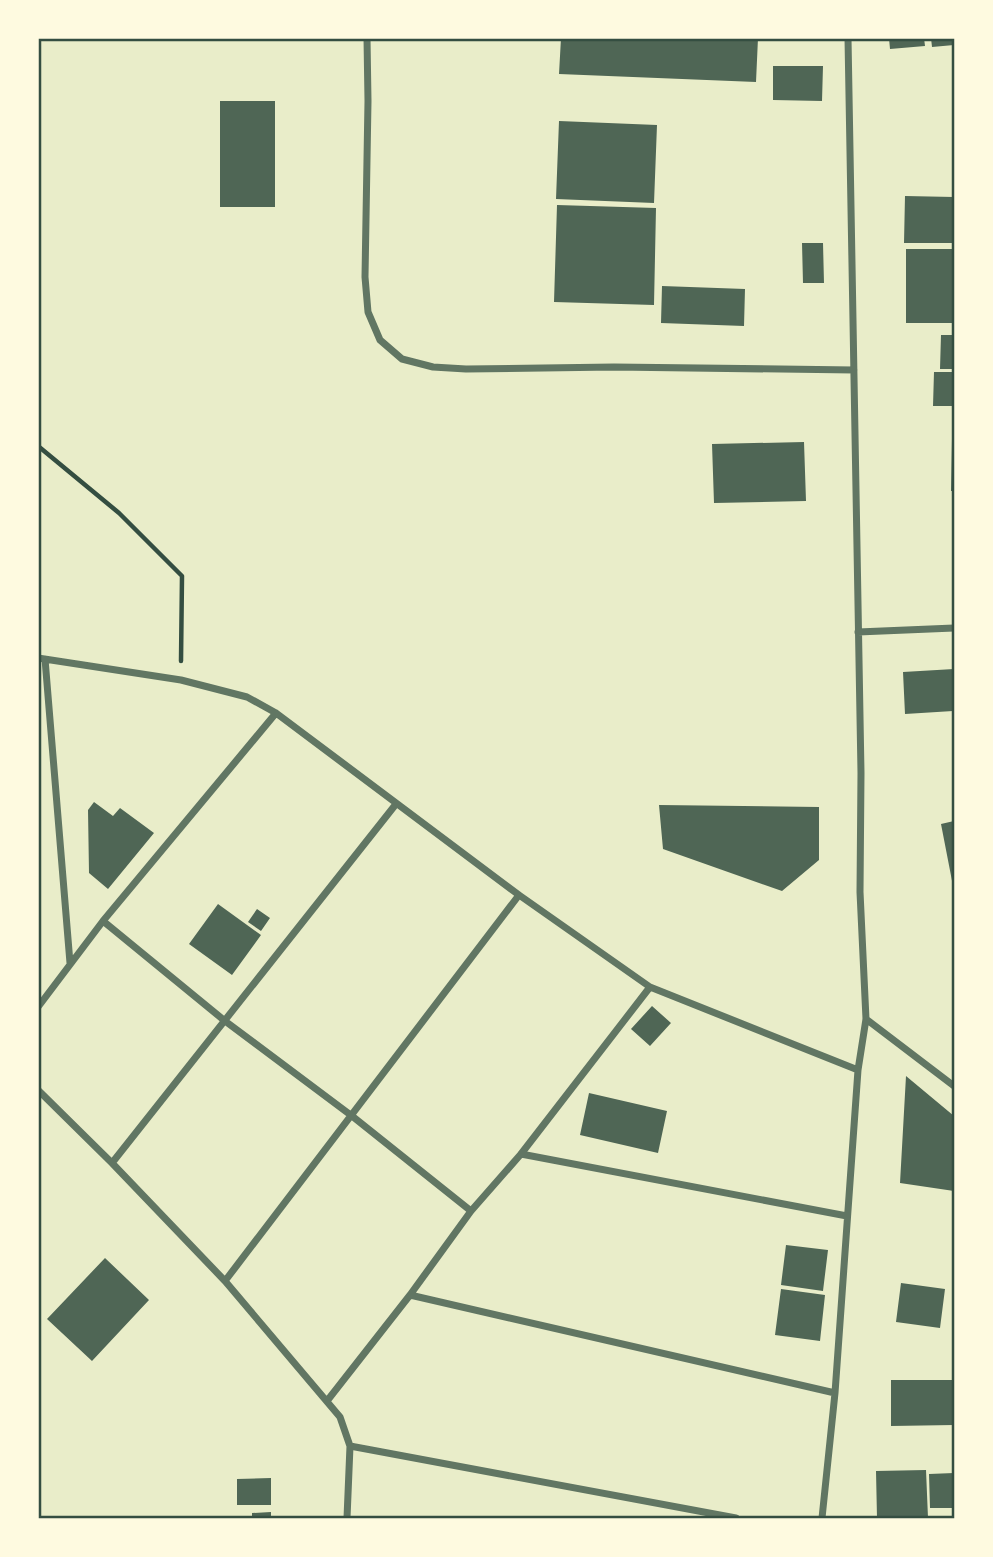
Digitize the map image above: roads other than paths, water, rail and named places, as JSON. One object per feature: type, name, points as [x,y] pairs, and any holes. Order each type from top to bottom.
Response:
[{"type":"street","points":[[367,38],[365,277],[368,312],[380,340],[402,359],[433,367],[467,369],[614,367],[854,370]]},
{"type":"street","points":[[822,1518],[835,1394],[858,1070],[866,1019],[860,892],[861,773],[848,38]]},
{"type":"street","points":[[858,632],[954,628]]},
{"type":"street","points":[[70,963],[42,659],[181,680],[247,697],[276,713],[519,895],[650,987],[858,1070]]},
{"type":"street","points":[[38,1007],[103,921],[276,713]]},
{"type":"street","points":[[112,1163],[396,804]]},
{"type":"street","points":[[225,1281],[519,895]]},
{"type":"street","points":[[103,921],[225,1021],[352,1116],[471,1211]]},
{"type":"street","points":[[327,1401],[410,1295],[471,1211],[521,1154],[650,987]]},
{"type":"street","points":[[866,1019],[954,1086]]},
{"type":"street","points":[[38,1090],[225,1281],[340,1417],[349,1446],[347,1518]]},
{"type":"street","points":[[521,1154],[847,1216]]},
{"type":"street","points":[[410,1295],[835,1394]]},
{"type":"street","points":[[349,1446],[736,1518]]}]
